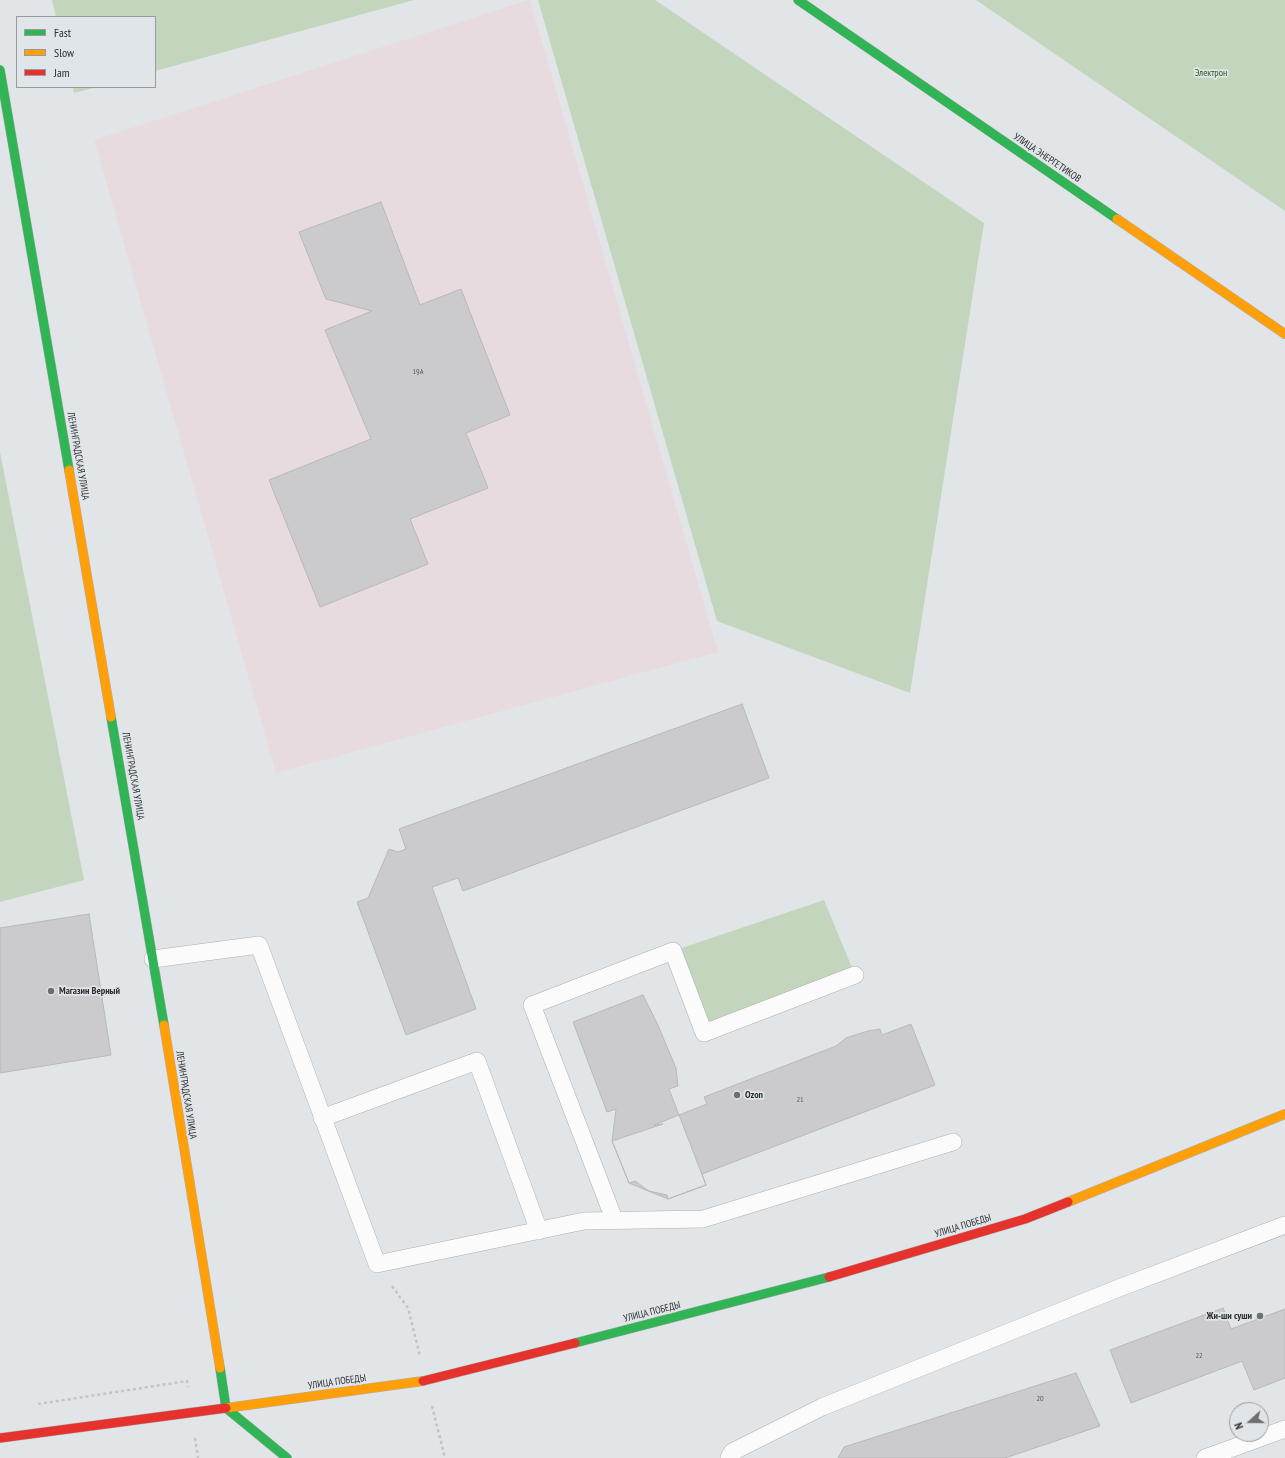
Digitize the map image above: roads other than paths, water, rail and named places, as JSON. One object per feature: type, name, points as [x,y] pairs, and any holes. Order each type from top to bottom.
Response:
[{"type":"main road","name":"УЛИЦА ЭНЕРГЕТИКОВ","points":[[798,0],[1285,334]]},
{"type":"main road","name":"ЛЕНИНГРАДСКАЯ УЛИЦА","points":[[0,70],[153,959],[226,1408]]},
{"type":"main road","name":"УЛИЦА ПОБЕДЫ","points":[[0,1438],[426,1382],[810,1283],[1025,1219],[1285,1114]]},
{"type":"main road","points":[[226,1408],[287,1458]]},
{"type":"lane","points":[[153,959],[260,945],[376,1264],[584,1221],[614,1219],[703,1218],[953,1142]]},
{"type":"lane","points":[[614,1219],[532,1005],[673,951],[704,1033],[855,975]]},
{"type":"lane","points":[[322,1118],[477,1061],[539,1231]]},
{"type":"lane","points":[[729,1458],[732,1452],[822,1407],[1119,1288],[1285,1225]]},
{"type":"lane","points":[[1205,1458],[1285,1429]]},
{"type":"place","name":"Магазин Верный","points":[[51,991]]},
{"type":"place","name":"Ozon","points":[[737,1095]]},
{"type":"place","name":"Жи-ши суши","points":[[1260,1316]]},
{"type":"park label","name":"Электрон","points":[[1211,73]]}]
